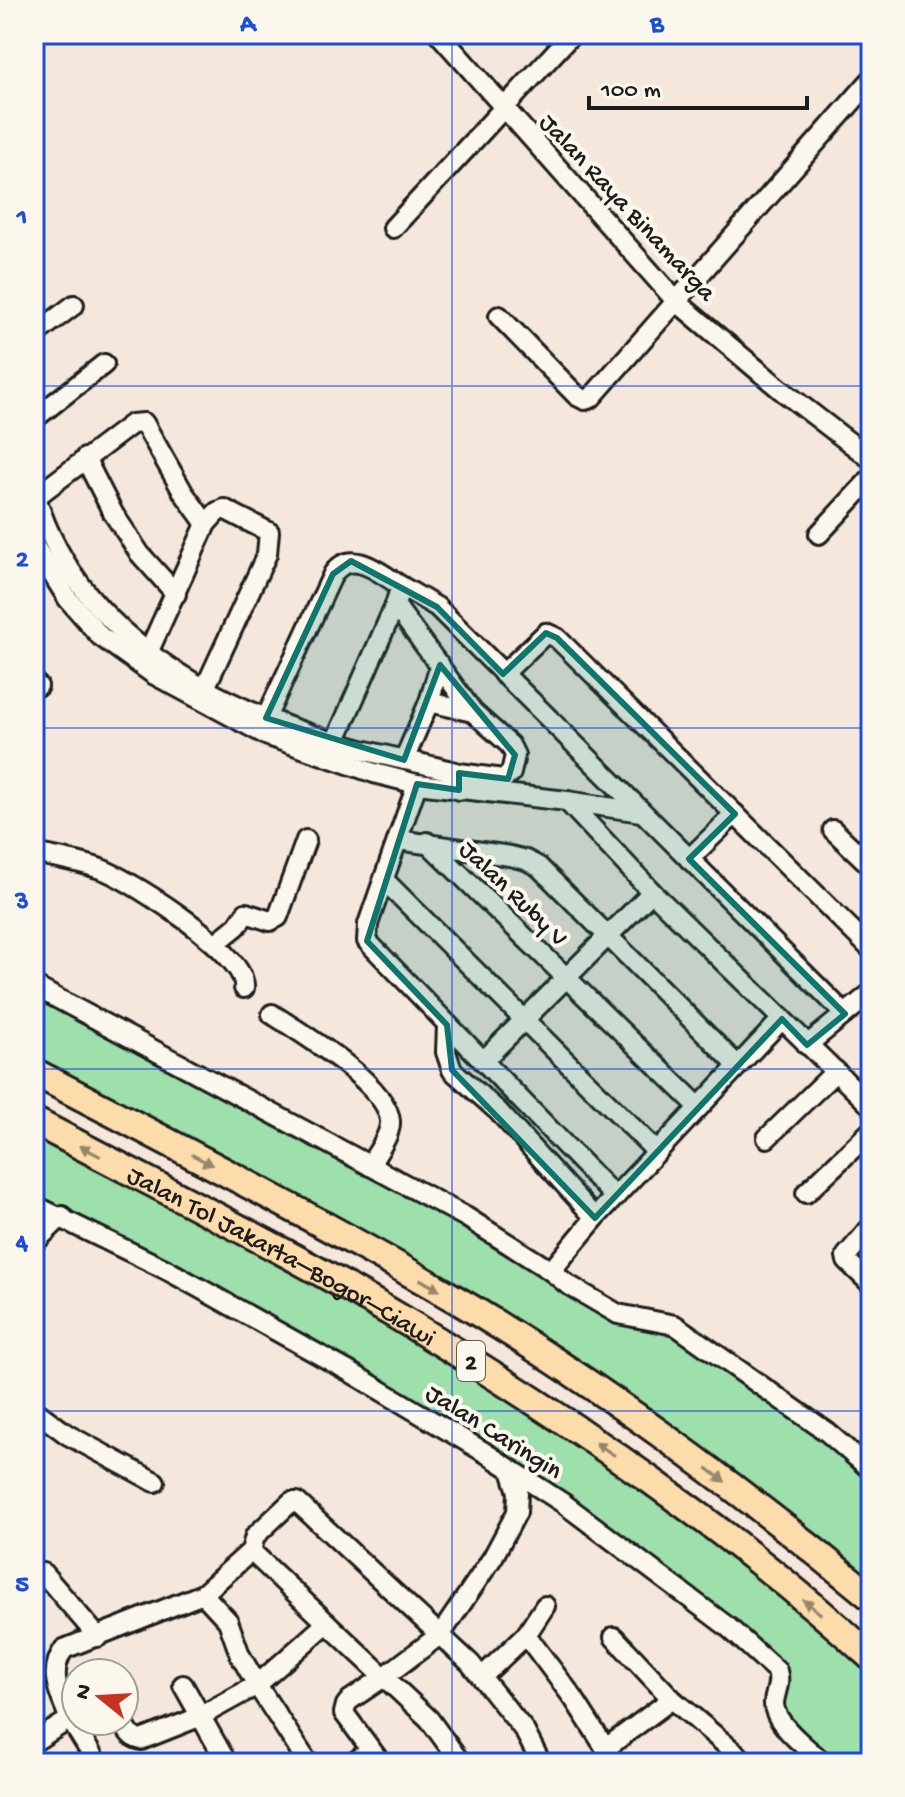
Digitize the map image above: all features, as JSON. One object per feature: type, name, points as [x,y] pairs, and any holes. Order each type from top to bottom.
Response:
[{"type":"highway","name":"Jalan Tol Jakarta–Bogor–Ciawi","points":[[34,1072],[433,1286],[534,1349],[667,1438],[788,1529],[871,1597]]},
{"type":"highway","name":"Jalan Tol Jakarta–Bogor–Ciawi","points":[[34,1121],[221,1219],[396,1316],[527,1396],[649,1479],[765,1568],[871,1657]]},
{"type":"street","name":"Jalan Raya Binamarga","points":[[439,34],[676,301],[780,389],[871,459]]},
{"type":"street","points":[[393,228],[572,34]]},
{"type":"street","points":[[499,316],[577,396],[587,400],[871,80]]},
{"type":"street","points":[[34,335],[74,305]]},
{"type":"street","points":[[34,419],[104,364]]},
{"type":"street","points":[[206,524],[183,492],[144,423],[132,424],[35,492],[40,512],[64,561],[98,608],[125,636],[205,688],[266,718],[335,742],[404,760],[459,782],[641,812]]},
{"type":"street","points":[[85,458],[113,513],[140,554],[176,594]]},
{"type":"street","points":[[819,534],[871,478]]},
{"type":"street","points":[[148,653],[206,524],[224,509],[262,527],[269,532],[267,554],[205,688]]},
{"type":"street","points":[[34,545],[83,618],[110,644],[153,674],[268,736],[374,773],[417,784],[503,779],[511,773],[515,764],[510,745],[473,712],[398,596],[360,562],[351,561],[338,567],[266,718]]},
{"type":"street","points":[[398,596],[437,607],[845,1014]]},
{"type":"street","points":[[335,742],[398,596]]},
{"type":"street","points":[[503,674],[546,633],[551,633],[871,949]]},
{"type":"street","points":[[404,760],[429,702],[440,665]]},
{"type":"street","points":[[429,702],[473,712]]},
{"type":"street","points":[[417,784],[368,924],[367,941],[615,1197]]},
{"type":"street","points":[[567,801],[652,892],[871,1106]]},
{"type":"street","points":[[689,859],[735,814]]},
{"type":"street","points":[[833,830],[871,866]]},
{"type":"street","points":[[216,943],[237,926],[246,913],[270,921],[278,917],[306,840]]},
{"type":"street","points":[[398,840],[427,842],[526,860],[539,867],[738,1066]]},
{"type":"street","name":"Jalan Ruby V","points":[[427,842],[699,1107]]},
{"type":"street","points":[[34,853],[105,870],[138,888],[216,943],[240,972],[245,982],[244,988]]},
{"type":"street","points":[[384,880],[657,1152]]},
{"type":"street","points":[[483,1061],[652,892]]},
{"type":"street","points":[[34,986],[466,1217],[618,1314],[675,1325],[827,1432],[871,1470]]},
{"type":"street","points":[[807,1045],[871,993]]},
{"type":"street","points":[[272,1014],[305,1035],[381,1095],[388,1111],[389,1131],[370,1166]]},
{"type":"street","points":[[551,1271],[595,1218],[782,1019]]},
{"type":"street","points":[[447,1025],[446,1052],[452,1070],[498,1111],[595,1218]]},
{"type":"street","points":[[767,1138],[836,1071]]},
{"type":"street","points":[[806,1193],[871,1131]]},
{"type":"street","name":"Jalan Caringin","points":[[34,1205],[62,1216],[180,1277],[350,1372],[563,1503],[728,1627],[765,1659],[777,1671],[779,1679],[774,1701],[775,1714],[824,1763]]},
{"type":"street","points":[[34,1243],[62,1216]]},
{"type":"street","points":[[871,1227],[846,1256],[847,1261],[871,1284]]},
{"type":"street","points":[[34,1410],[68,1435],[155,1482]]},
{"type":"street","points":[[353,1763],[376,1756],[347,1720],[345,1708],[350,1700],[441,1634],[517,1512],[518,1492],[511,1470]]},
{"type":"street","points":[[60,1693],[54,1678],[57,1659],[64,1649],[203,1594],[251,1551],[254,1538],[263,1527],[291,1502],[297,1502],[483,1676],[524,1730],[536,1761]]},
{"type":"street","points":[[251,1551],[429,1719],[461,1763]]},
{"type":"street","points":[[43,1573],[98,1637]]},
{"type":"street","points":[[203,1594],[228,1621],[240,1655],[308,1763]]},
{"type":"street","points":[[483,1676],[526,1635],[545,1606]]},
{"type":"street","points":[[135,1737],[141,1740],[199,1717],[257,1685],[327,1623]]},
{"type":"street","points":[[526,1635],[611,1756],[672,1699]]},
{"type":"street","points":[[614,1637],[672,1699],[739,1756]]},
{"type":"street","points":[[183,1685],[227,1763]]},
{"type":"street","points":[[34,1742],[60,1725]]},
{"type":"street","points":[[81,1737],[97,1763]]},
{"type":"highlighted area","points":[[351,561],[437,607],[503,674],[546,633],[557,638],[735,814],[689,859],[845,1014],[807,1045],[782,1019],[595,1218],[452,1070],[447,1025],[367,941],[417,784],[459,790],[459,773],[508,779],[515,755],[440,665],[404,760],[266,718],[333,574]]},
{"type":"green space","points":[[34,986],[370,1166],[618,1314],[675,1325],[871,1470],[871,1597],[551,1360],[34,1072]]},
{"type":"green space","points":[[34,1121],[504,1381],[871,1658],[871,1763],[824,1763],[779,1720],[777,1671],[511,1470],[34,1204]]}]
